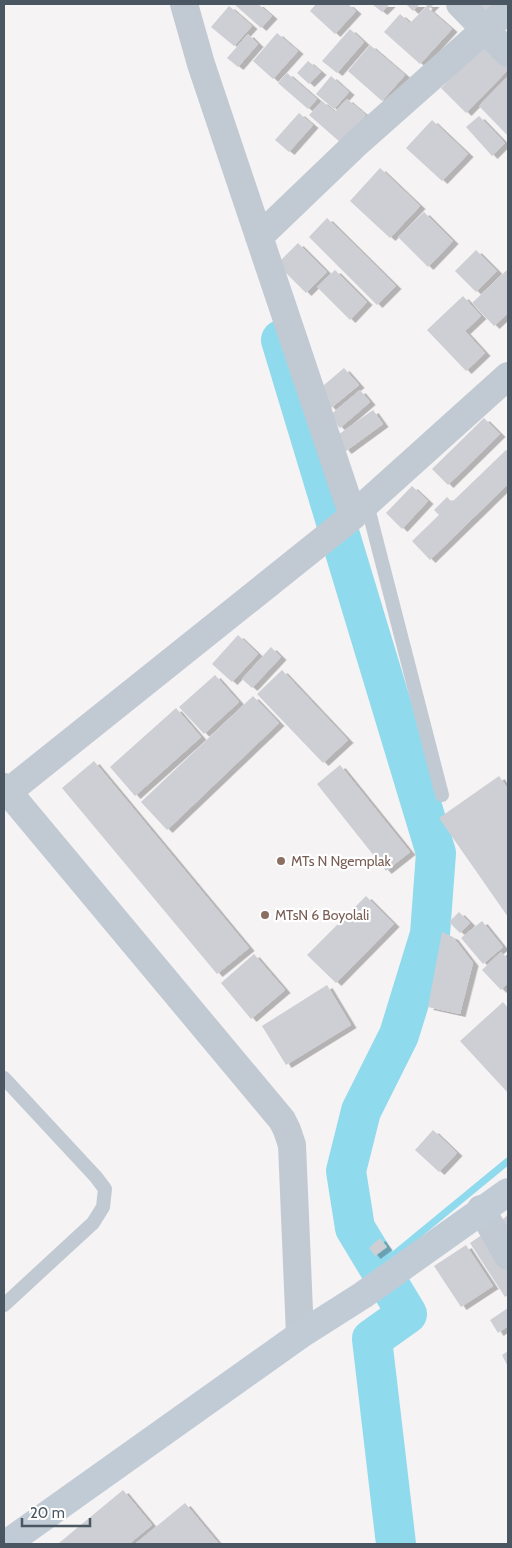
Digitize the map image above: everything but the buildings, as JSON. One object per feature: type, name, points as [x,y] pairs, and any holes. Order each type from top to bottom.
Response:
[{"type":"main road","points":[[6,1544],[300,1335],[363,1295],[508,1192]]},
{"type":"street","points":[[184,4],[201,64],[259,237],[356,513]]},
{"type":"street","points":[[460,4],[508,53]]},
{"type":"street","points":[[259,237],[356,143],[508,9]]},
{"type":"street","points":[[300,1335],[292,1146],[282,1120],[6,789],[324,540],[508,376]]},
{"type":"street","points":[[482,1209],[508,1256]]},
{"type":"lane","points":[[356,513],[442,795]]},
{"type":"lane","points":[[4,1078],[105,1189],[103,1207],[93,1223],[4,1305]]},
{"type":"waterway","points":[[281,340],[436,853],[430,934],[399,1035],[361,1111],[346,1171],[355,1228],[407,1314],[372,1339],[396,1544]]},
{"type":"waterway","points":[[379,1267],[508,1161]]},
{"type":"place","name":"MTs N Ngemplak","points":[[281,861]]},
{"type":"place","name":"MTsN 6 Boyolali","points":[[265,915]]}]
